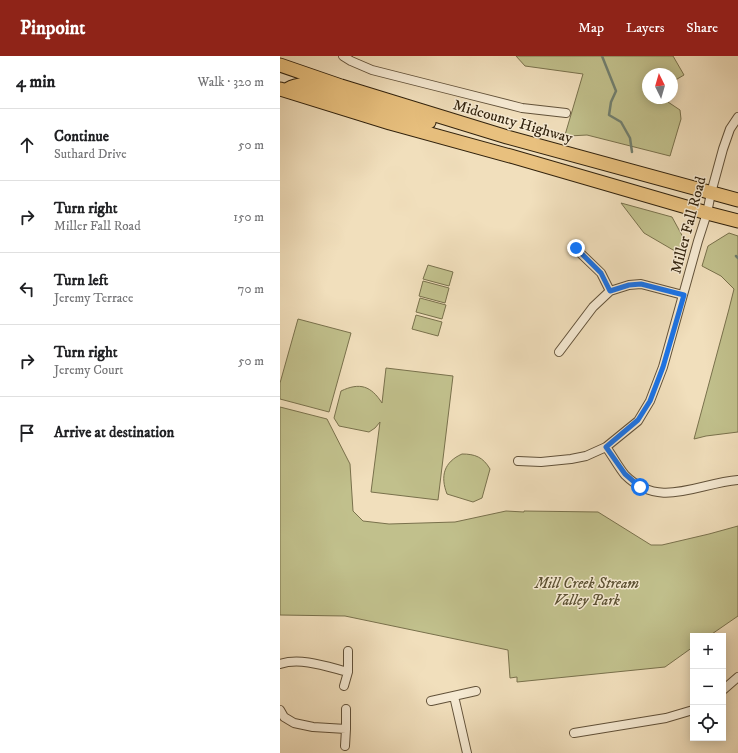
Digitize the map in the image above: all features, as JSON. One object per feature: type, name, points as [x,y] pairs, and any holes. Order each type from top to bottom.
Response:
[{"type":"main road","name":"Midcounty Highway","points":[[280,65],[341,86],[507,137],[738,200]]},
{"type":"main road","points":[[284,90],[296,85],[302,85],[371,107],[492,138],[507,137]]},
{"type":"main road","points":[[284,90],[383,121],[738,221]]},
{"type":"street","points":[[343,56],[372,70],[515,107],[566,113]]},
{"type":"street","name":"Miller Fall Road","points":[[518,461],[541,462],[586,456],[606,447],[638,420],[650,401],[663,367],[707,213],[723,149],[730,129],[738,117]]},
{"type":"street","points":[[576,248],[601,273],[610,291]]},
{"type":"street","points":[[559,352],[593,307],[610,291],[629,285],[641,284],[684,295]]},
{"type":"street","points":[[606,447],[625,474],[640,487],[653,491],[666,494],[725,481],[738,480]]},
{"type":"street","points":[[344,686],[348,672],[348,652]]},
{"type":"street","points":[[280,664],[295,661],[307,662],[348,672]]},
{"type":"street","points":[[726,687],[738,677]]},
{"type":"street","points":[[431,701],[476,691]]},
{"type":"street","points":[[454,696],[467,753]]},
{"type":"street","points":[[280,710],[284,716],[294,723],[313,727],[346,729]]},
{"type":"street","points":[[345,746],[346,710]]},
{"type":"street","points":[[574,733],[666,718],[690,711]]},
{"type":"green space","points":[[516,56],[673,56],[684,75],[678,78],[678,68],[642,68],[642,104],[671,104],[680,110],[681,119],[670,156],[587,135],[565,135],[583,74],[525,66]]},
{"type":"green space","points":[[621,203],[672,217],[684,239],[680,254],[644,233]]},
{"type":"green space","points":[[729,233],[738,236],[738,432],[694,439],[734,289],[721,276],[702,266],[708,246]]},
{"type":"green space","points":[[428,265],[453,272],[449,286],[423,279]]},
{"type":"green space","points":[[423,281],[449,288],[445,303],[419,296]]},
{"type":"green space","points":[[420,298],[446,305],[442,319],[416,312]]},
{"type":"green space","points":[[416,315],[442,322],[438,336],[412,329]]},
{"type":"green space","points":[[298,319],[351,333],[329,412],[280,399],[280,383]]},
{"type":"green space","points":[[386,368],[453,376],[438,500],[371,492],[380,422],[369,432],[339,426],[334,418],[341,391],[348,388],[359,386],[369,389],[382,403]]},
{"type":"green space","name":"Mill Creek Stream Valley Park","points":[[280,407],[327,419],[350,464],[353,511],[363,521],[389,524],[455,522],[506,511],[598,512],[651,545],[662,545],[738,526],[738,616],[713,633],[690,633],[690,649],[665,667],[517,682],[517,677],[510,678],[508,650],[345,616],[280,615]]},
{"type":"green space","points":[[462,454],[478,457],[490,469],[482,498],[473,502],[447,494],[445,487],[444,476],[447,465]]},
{"type":"waterway","points":[[602,56],[616,91],[611,102],[609,115],[621,122],[630,138],[632,152]]},
{"type":"route","points":[[576,248],[601,273],[610,291],[629,285],[641,284],[684,295],[663,367],[650,401],[638,420],[606,447],[625,474],[640,487]]}]
